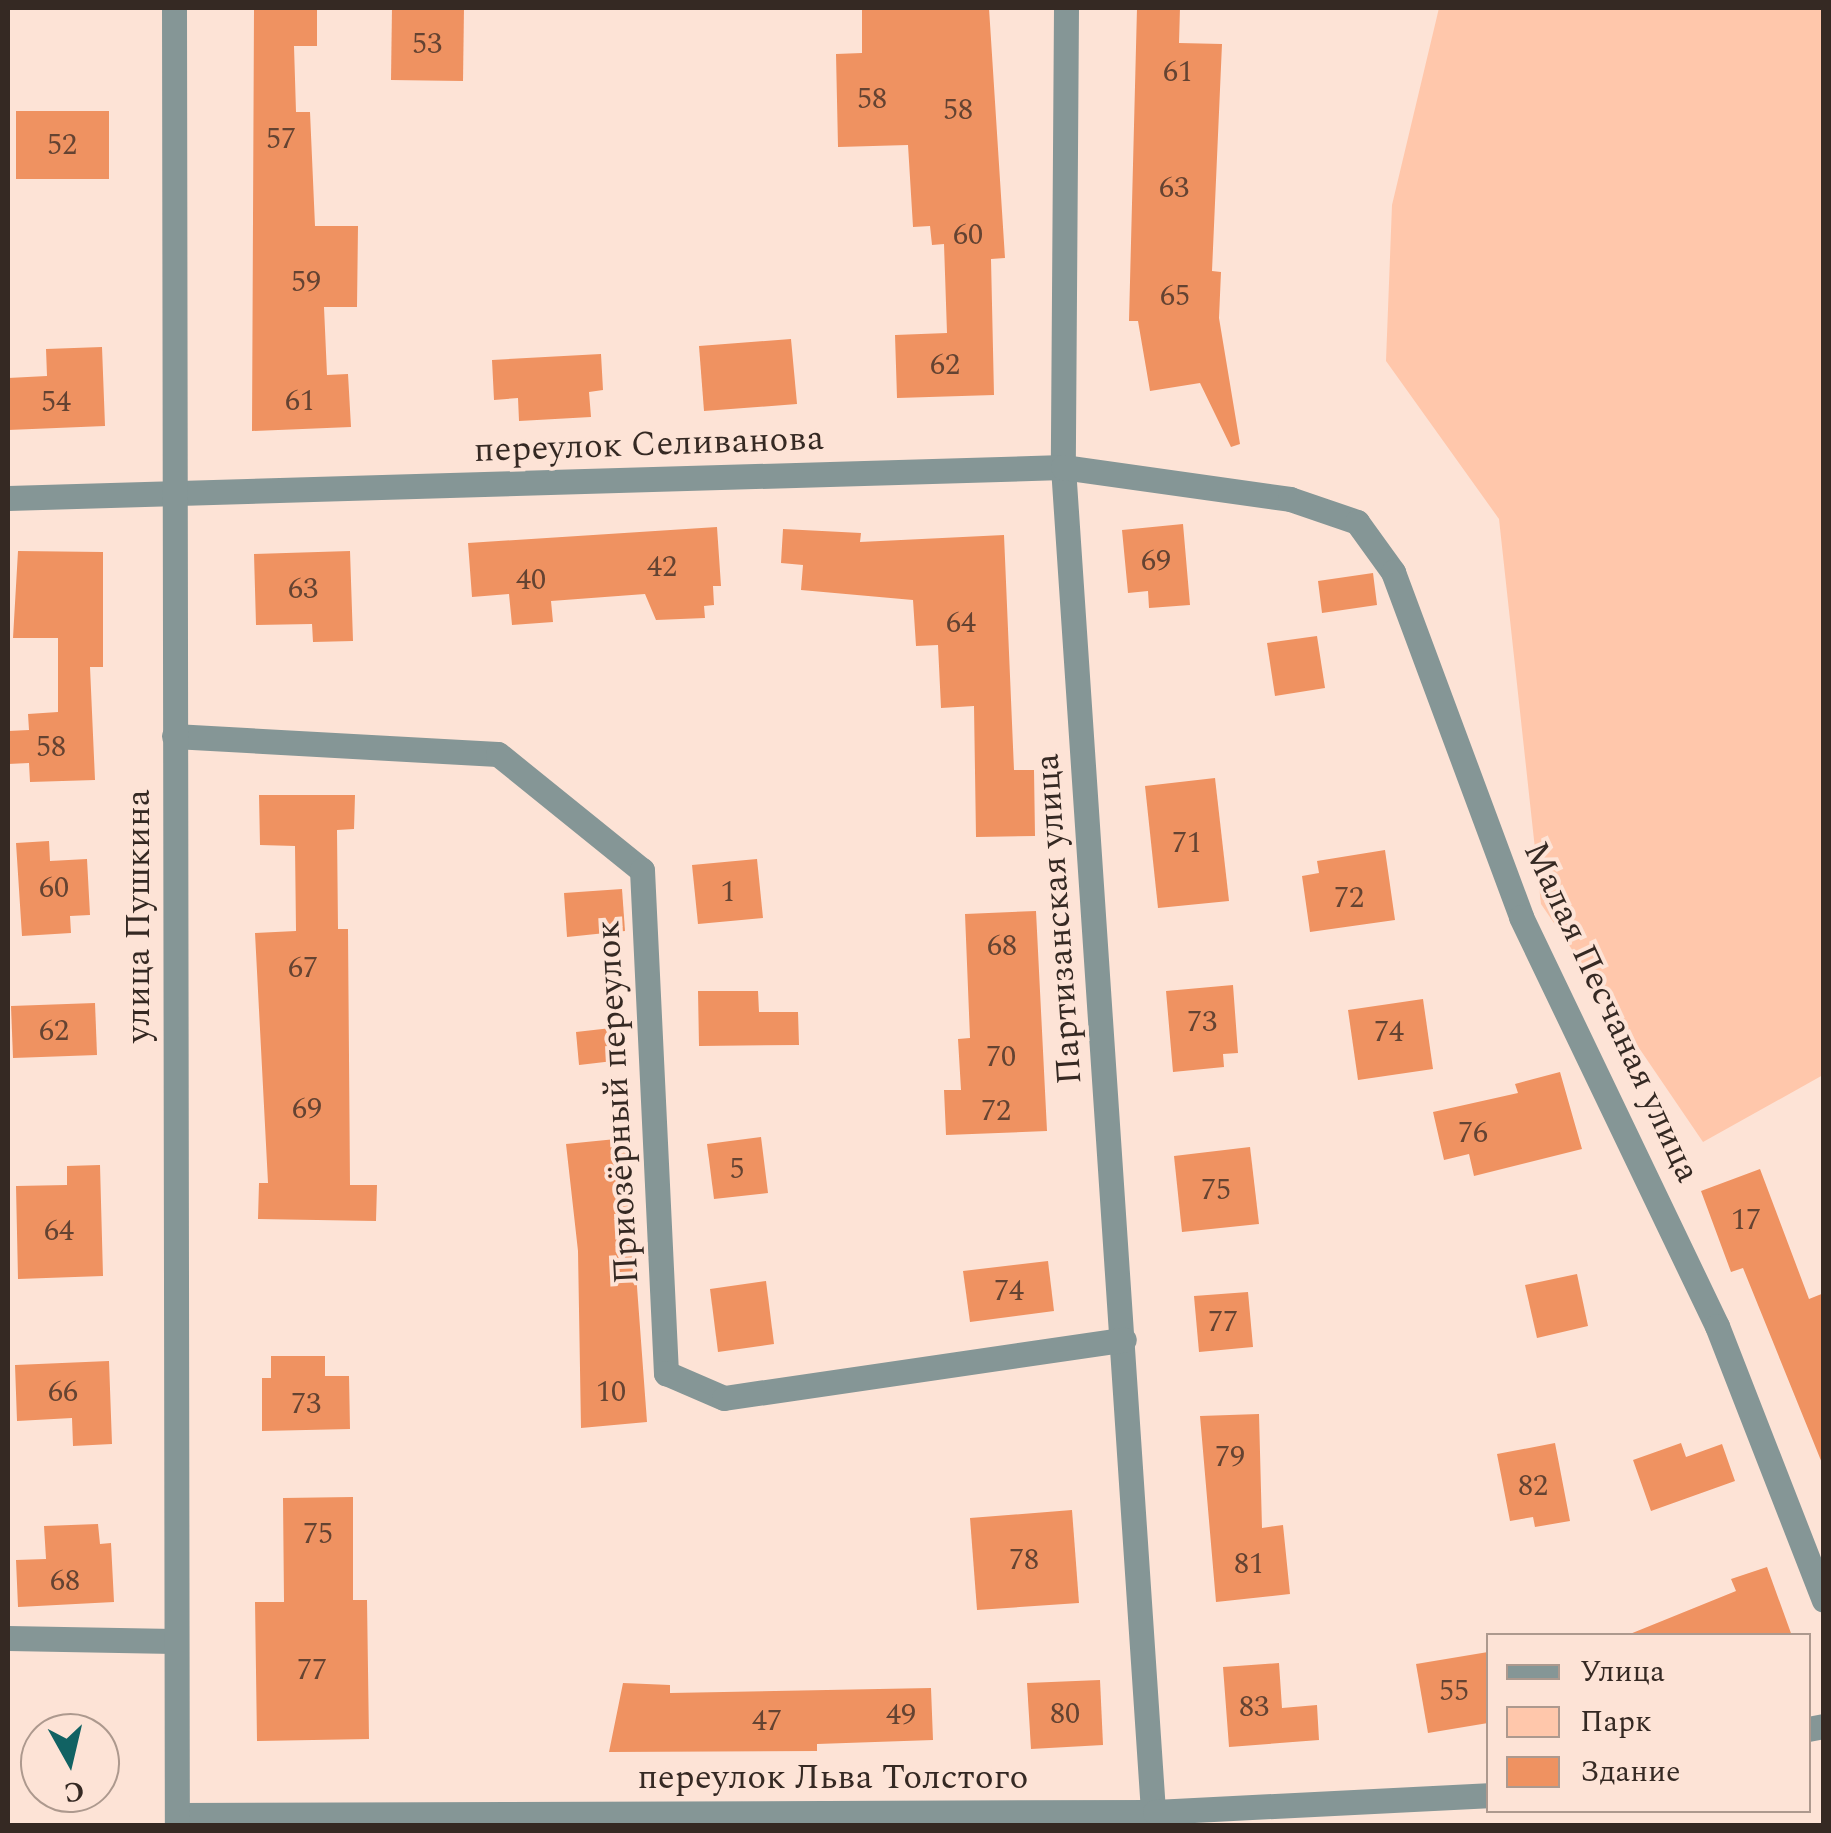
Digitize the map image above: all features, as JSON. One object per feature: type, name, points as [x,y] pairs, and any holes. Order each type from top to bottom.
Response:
[{"type":"street","name":"улица Пушкина","points":[[174,8],[177,1820]]},
{"type":"street","name":"Партизанская улица","points":[[1066,8],[1063,467],[1155,1819]]},
{"type":"street","name":"переулок Селиванова","points":[[8,498],[1063,467],[1290,499]]},
{"type":"street","name":"Малая Песчаная улица","points":[[1290,499],[1357,522],[1393,572],[1521,917],[1717,1326],[1824,1600]]},
{"type":"street","name":"Приозёрный переулок","points":[[174,736],[498,754],[642,870],[666,1373],[724,1398],[1124,1340]]},
{"type":"street","points":[[8,1638],[174,1641]]},
{"type":"street","name":"переулок Льва Толстого","points":[[177,1820],[1155,1819],[1486,1795]]},
{"type":"green space","points":[[1439,8],[1823,8],[1823,1075],[1703,1142],[1541,904],[1499,519],[1386,361],[1392,205]]},
{"type":"building","points":[[254,8],[317,8],[317,46],[294,46],[296,112],[310,112],[315,226],[358,226],[357,307],[324,307],[327,375],[348,374],[351,427],[252,431]]},
{"type":"building","points":[[392,8],[464,8],[463,81],[391,80]]},
{"type":"building","points":[[862,8],[989,8],[1005,258],[991,259],[994,395],[897,398],[895,335],[947,333],[944,244],[932,245],[930,226],[913,227],[908,145],[838,147],[836,54],[862,53]]},
{"type":"building","points":[[1137,8],[1180,8],[1179,43],[1222,44],[1212,271],[1221,272],[1219,318],[1240,444],[1231,447],[1200,383],[1150,391],[1138,321],[1129,321]]},
{"type":"building","points":[[16,111],[109,111],[109,179],[16,179]]},
{"type":"building","points":[[791,339],[797,404],[704,411],[699,346]]},
{"type":"building","points":[[102,347],[105,426],[8,430],[8,378],[47,376],[46,349]]},
{"type":"building","points":[[601,354],[603,390],[589,392],[591,417],[519,421],[518,398],[494,400],[492,360]]},
{"type":"building","points":[[1183,524],[1190,605],[1149,608],[1148,591],[1128,593],[1122,530]]},
{"type":"building","points":[[717,527],[721,586],[713,586],[714,605],[704,606],[705,618],[656,620],[645,594],[551,601],[553,622],[512,625],[509,594],[472,597],[468,543]]},
{"type":"building","points":[[783,529],[861,533],[860,542],[1004,535],[1014,770],[1034,770],[1035,836],[976,837],[974,706],[941,708],[938,645],[916,646],[913,600],[801,590],[803,565],[781,563]]},
{"type":"building","points":[[18,551],[103,552],[103,667],[90,667],[95,780],[30,782],[29,763],[8,764],[8,731],[29,730],[28,714],[58,712],[58,638],[13,638]]},
{"type":"building","points":[[350,551],[353,641],[313,642],[312,624],[256,625],[254,554]]},
{"type":"building","points":[[1373,573],[1377,605],[1322,613],[1318,581]]},
{"type":"building","points":[[1317,636],[1325,688],[1275,696],[1267,643]]},
{"type":"building","points":[[1215,778],[1229,901],[1158,908],[1145,786]]},
{"type":"building","points":[[259,795],[355,795],[354,829],[337,830],[338,929],[348,929],[350,1185],[377,1185],[376,1221],[258,1219],[259,1183],[268,1183],[255,933],[296,931],[295,846],[260,845]]},
{"type":"building","points":[[49,841],[50,861],[87,859],[90,915],[70,916],[71,933],[22,936],[16,843]]},
{"type":"building","points":[[1385,850],[1395,920],[1310,932],[1302,876],[1319,873],[1317,861]]},
{"type":"building","points":[[757,859],[763,918],[698,924],[692,865]]},
{"type":"building","points":[[622,889],[625,931],[567,937],[564,893]]},
{"type":"building","points":[[1036,911],[1047,1131],[946,1135],[944,1090],[961,1090],[958,1039],[970,1038],[965,914]]},
{"type":"building","points":[[1233,985],[1238,1053],[1223,1054],[1224,1067],[1173,1072],[1166,991]]},
{"type":"building","points":[[698,991],[758,991],[759,1012],[798,1012],[799,1045],[699,1046]]},
{"type":"building","points":[[1423,999],[1433,1069],[1358,1080],[1348,1010]]},
{"type":"building","points":[[95,1003],[97,1055],[13,1058],[11,1006]]},
{"type":"building","points":[[620,1027],[622,1060],[579,1065],[576,1032]]},
{"type":"building","points":[[1560,1072],[1582,1149],[1474,1176],[1469,1154],[1444,1160],[1433,1112],[1518,1093],[1515,1084]]},
{"type":"building","points":[[761,1137],[768,1193],[714,1199],[707,1144]]},
{"type":"building","points":[[626,1138],[647,1422],[581,1428],[578,1251],[566,1144]]},
{"type":"building","points":[[1250,1147],[1259,1224],[1182,1232],[1174,1156]]},
{"type":"building","points":[[100,1165],[103,1276],[18,1279],[16,1186],[67,1185],[67,1166]]},
{"type":"building","points":[[1760,1169],[1809,1299],[1824,1293],[1824,1468],[1743,1268],[1731,1272],[1701,1191]]},
{"type":"building","points":[[1048,1261],[1054,1311],[970,1322],[963,1271]]},
{"type":"building","points":[[1577,1274],[1588,1326],[1537,1338],[1525,1285]]},
{"type":"building","points":[[766,1281],[774,1344],[718,1352],[710,1289]]},
{"type":"building","points":[[1248,1292],[1253,1347],[1199,1352],[1194,1296]]},
{"type":"building","points":[[271,1356],[325,1356],[325,1376],[349,1376],[350,1429],[262,1431],[262,1378],[271,1378]]},
{"type":"building","points":[[109,1361],[112,1444],[73,1446],[72,1418],[17,1421],[15,1365]]},
{"type":"building","points":[[1259,1414],[1262,1528],[1283,1525],[1290,1594],[1216,1602],[1200,1416]]},
{"type":"building","points":[[1555,1443],[1570,1521],[1535,1527],[1533,1517],[1510,1521],[1497,1454]]},
{"type":"building","points":[[1681,1443],[1686,1457],[1722,1444],[1735,1481],[1651,1511],[1633,1460]]},
{"type":"building","points":[[353,1497],[353,1600],[367,1600],[369,1739],[257,1741],[255,1602],[284,1602],[283,1498]]},
{"type":"building","points":[[1072,1510],[1079,1603],[977,1610],[970,1518]]},
{"type":"building","points":[[98,1524],[100,1544],[111,1543],[114,1602],[18,1607],[16,1560],[46,1559],[44,1526]]},
{"type":"building","points":[[1767,1567],[1791,1633],[1632,1633],[1736,1591],[1731,1579]]},
{"type":"building","points":[[1486,1652],[1486,1723],[1428,1733],[1416,1664]]},
{"type":"building","points":[[1279,1663],[1282,1708],[1317,1705],[1319,1740],[1229,1747],[1223,1667]]},
{"type":"building","points":[[1100,1680],[1103,1745],[1031,1749],[1027,1683]]},
{"type":"building","points":[[623,1683],[670,1685],[670,1693],[931,1688],[933,1740],[817,1744],[817,1751],[609,1752]]}]
